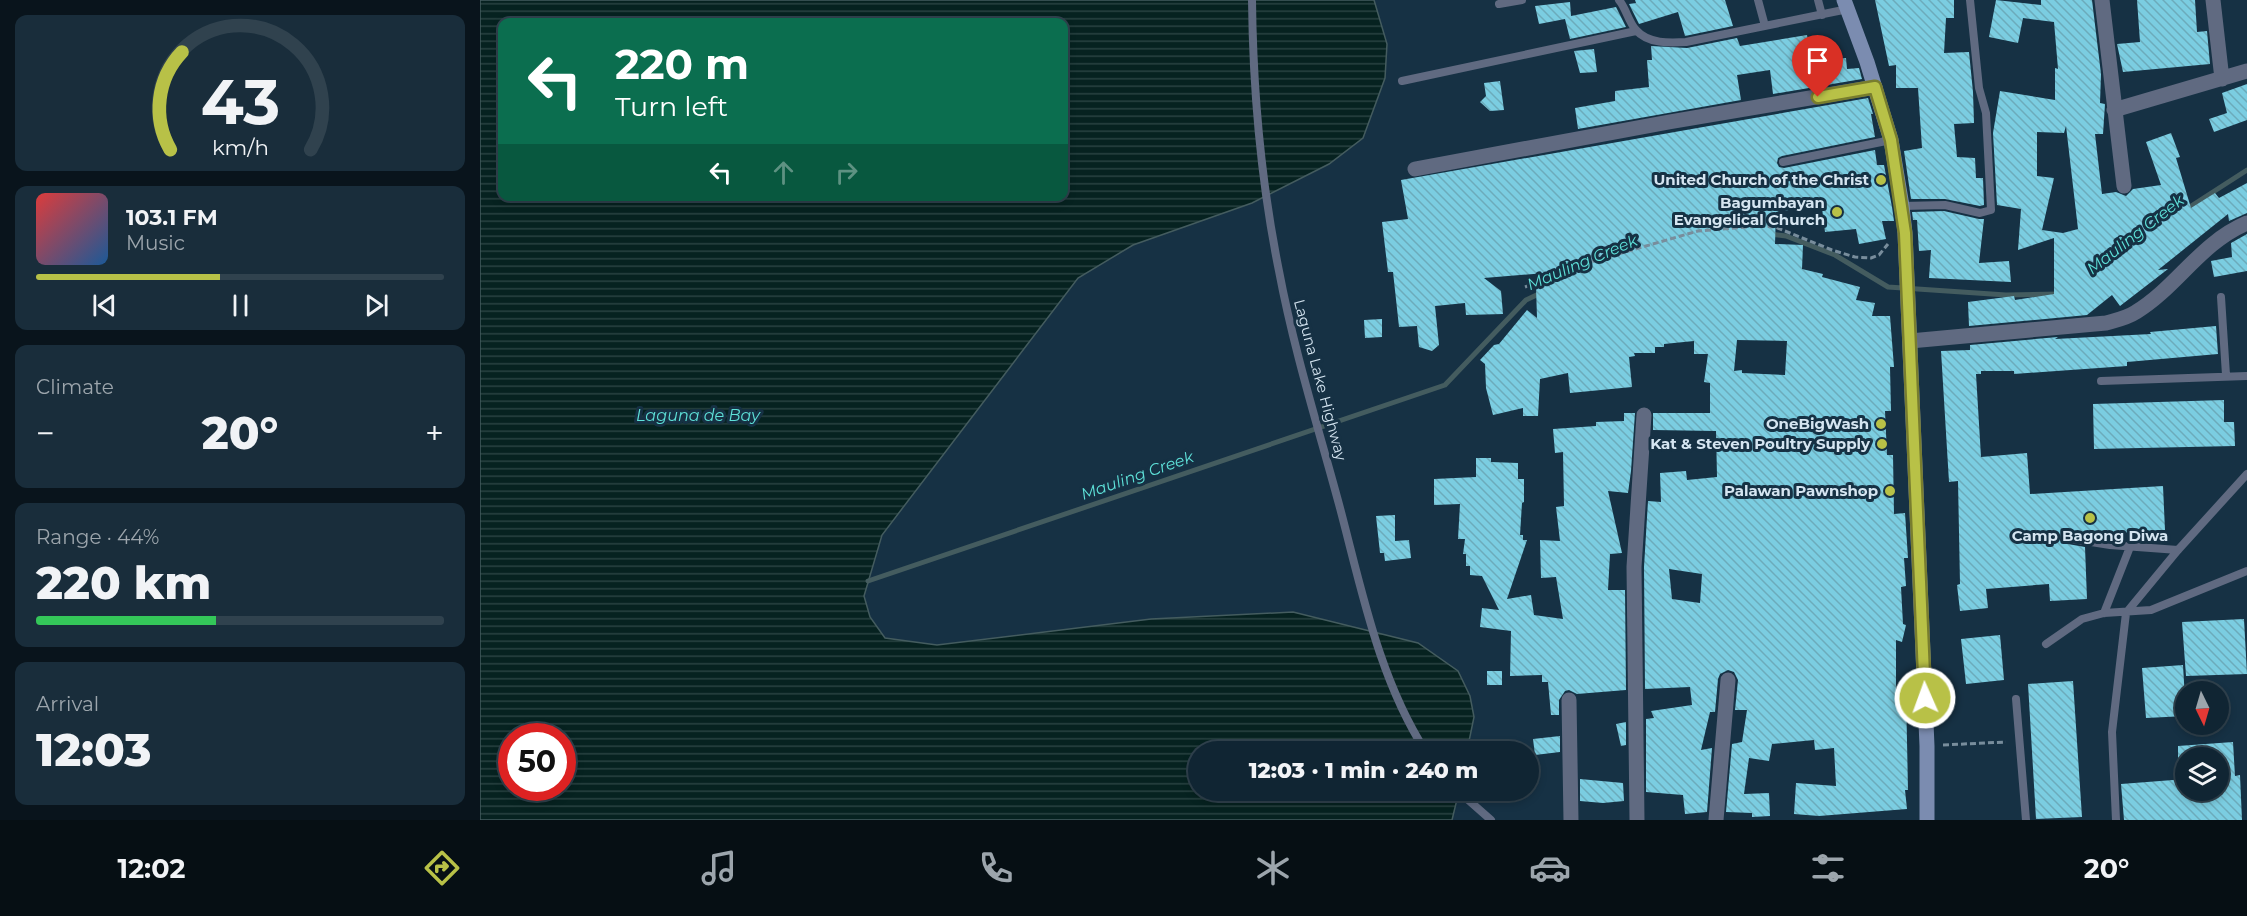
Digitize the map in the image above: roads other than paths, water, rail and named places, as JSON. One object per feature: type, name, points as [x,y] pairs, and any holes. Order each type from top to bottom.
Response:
[{"type":"main road","points":[[1846,5],[1891,140],[1902,206],[1927,746],[1927,820]]},
{"type":"street","points":[[2102,0],[2124,186]]},
{"type":"street","points":[[2212,0],[2222,79]]},
{"type":"street","points":[[2114,110],[2247,71]]},
{"type":"street","points":[[1416,169],[1875,87]]},
{"type":"street","points":[[1909,337],[2106,323],[2123,318],[2147,305],[2210,245],[2229,231],[2247,223]]},
{"type":"street","points":[[1637,820],[1634,567],[1644,415]]},
{"type":"street","points":[[1716,820],[1728,681]]},
{"type":"street","points":[[1569,700],[1571,820]]},
{"type":"lane","name":"Laguna Lake Highway","points":[[1252,0],[1261,160],[1279,273],[1366,607],[1392,686],[1404,714],[1420,741]]},
{"type":"lane","points":[[1499,4],[1522,0]]},
{"type":"lane","points":[[1619,0],[1636,31],[1649,39],[1665,43],[1686,42],[1822,15],[1846,5]]},
{"type":"lane","points":[[1758,0],[1765,26]]},
{"type":"lane","points":[[1818,0],[1822,15]]},
{"type":"lane","points":[[1902,206],[1945,206],[1980,213],[1991,210],[1986,113],[1979,88],[1970,0]]},
{"type":"lane","points":[[1402,81],[1636,31]]},
{"type":"lane","points":[[1783,162],[1891,140]]},
{"type":"lane","points":[[2221,297],[2226,375]]},
{"type":"lane","points":[[2101,381],[2247,376]]},
{"type":"lane","points":[[2116,820],[2112,732],[2126,613],[2178,550],[2247,474]]},
{"type":"lane","points":[[2066,538],[2130,547],[2178,550]]},
{"type":"lane","points":[[2104,613],[2130,547]]},
{"type":"lane","points":[[2046,644],[2082,619],[2104,613],[2151,610],[2247,571]]},
{"type":"lane","points":[[2016,699],[2026,820]]},
{"type":"lane","points":[[1469,801],[1491,820]]},
{"type":"water","name":"Laguna de Bay","points":[[480,0],[1374,0],[1387,44],[1385,78],[1363,138],[1329,164],[1252,203],[1133,245],[1078,278],[882,535],[864,596],[870,617],[885,638],[937,645],[1151,619],[1293,612],[1418,643],[1458,671],[1470,696],[1474,717],[1469,741],[1188,741],[1188,801],[1457,801],[1452,820],[480,820]]},
{"type":"waterway","name":"Mauling Creek","points":[[2185,210],[2247,170]]},
{"type":"waterway","name":"Mauling Creek","points":[[1769,234],[1786,236],[1835,255],[1888,287],[2006,295],[2059,294]]},
{"type":"waterway","name":"Mauling Creek","points":[[868,581],[1445,385],[1526,300],[1543,292]]},
{"type":"place","name":"United Church of the Christ","points":[[1881,180]]},
{"type":"place","name":"Bagumbayan Evangelical Church","points":[[1837,212]]},
{"type":"place","name":"OneBigWash","points":[[1881,424]]},
{"type":"place","name":"Kat & Steven Poultry Supply","points":[[1882,444]]},
{"type":"place","name":"Palawan Pawnshop","points":[[1890,491]]},
{"type":"place","name":"Camp Bagong Diwa","points":[[2090,518]]}]
